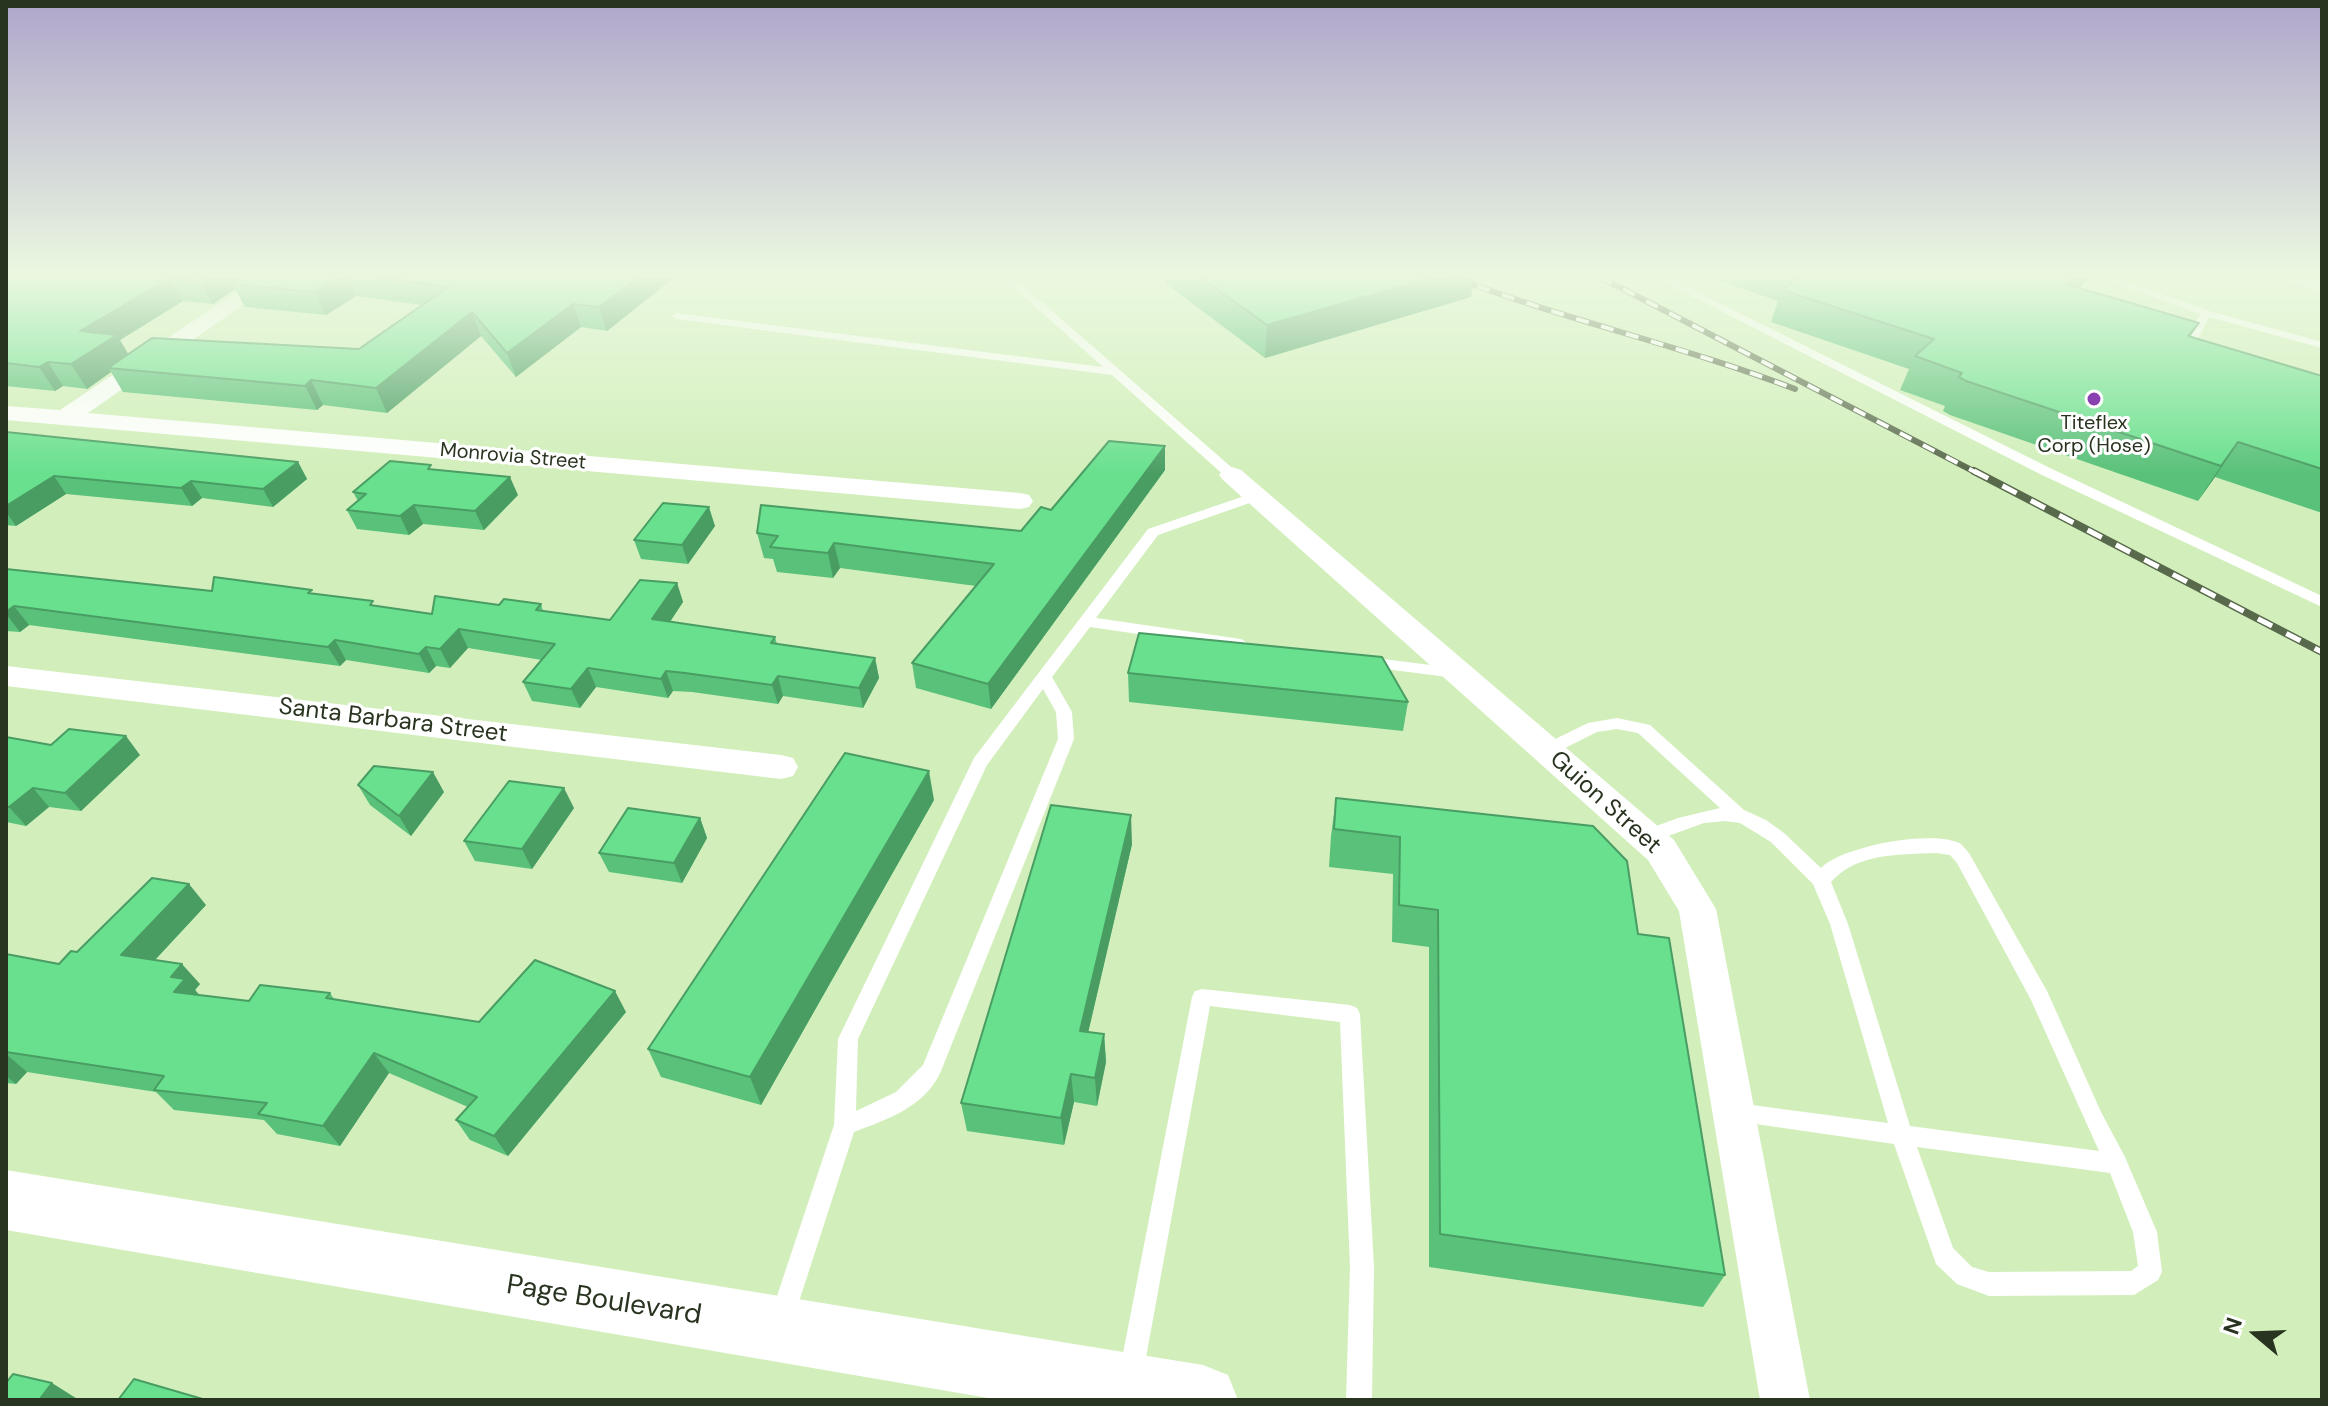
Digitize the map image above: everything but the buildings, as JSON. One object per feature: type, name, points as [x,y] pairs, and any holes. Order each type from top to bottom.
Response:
[{"type":"main road","name":"Page Boulevard","points":[[6,1200],[1203,1400]]},
{"type":"street","points":[[63,419],[176,343]]},
{"type":"street","name":"Monrovia Street","points":[[6,413],[1020,501]]},
{"type":"street","name":"Guion Street","points":[[1232,475],[1661,850],[1697,909],[1785,1400]]},
{"type":"street","name":"Santa Barbara Street","points":[[6,676],[781,767]]},
{"type":"lane","points":[[884,343],[1114,372]]},
{"type":"lane","points":[[1081,343],[1232,475]]},
{"type":"lane","points":[[1790,343],[2045,471],[2322,602]]},
{"type":"lane","points":[[2191,343],[2220,352]]},
{"type":"lane","points":[[778,1330],[845,1125],[848,1039],[980,762],[1153,532],[1256,496]]},
{"type":"lane","points":[[1084,621],[1251,646]]},
{"type":"lane","points":[[1356,660],[1459,674]]},
{"type":"lane","points":[[845,1125],[905,1101],[921,1087],[931,1071],[1066,739],[1064,712],[1043,675]]},
{"type":"lane","points":[[1547,750],[1585,730],[1608,722],[1624,722],[1644,729],[1737,814]]},
{"type":"lane","points":[[1646,837],[1690,818],[1716,812],[1737,814],[1754,820],[1784,842],[1821,880],[1843,933],[1915,1178],[1944,1256],[1965,1276],[1989,1284],[2134,1283],[2150,1272],[2151,1254],[2145,1232],[2117,1164],[2040,997],[1955,849],[1936,846],[1849,854],[1832,866],[1821,880]]},
{"type":"lane","points":[[1129,1388],[1202,997],[1350,1014],[1362,1267],[1359,1400]]},
{"type":"lane","points":[[1736,1113],[2117,1164]]},
{"type":"railway","points":[[1656,343],[1795,389]]},
{"type":"railway","points":[[1726,343],[1977,473]]},
{"type":"railway","points":[[1974,471],[2322,652]]},
{"type":"place","name":"Titeflex Corp (Hose)","points":[[2094,399]]}]
